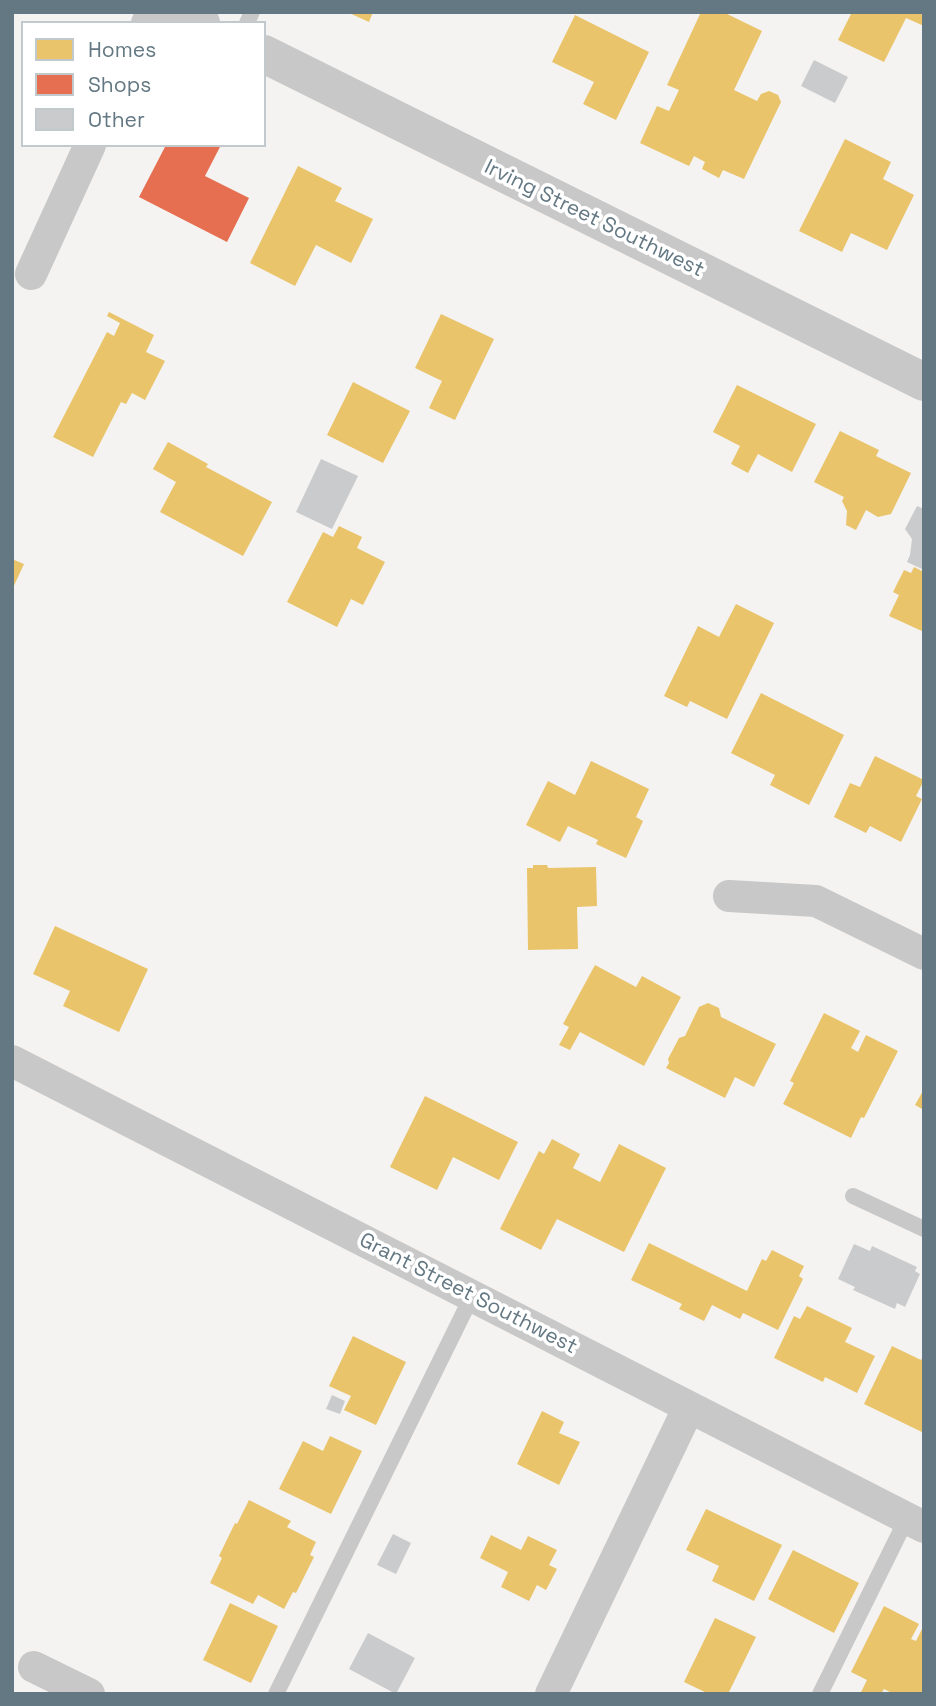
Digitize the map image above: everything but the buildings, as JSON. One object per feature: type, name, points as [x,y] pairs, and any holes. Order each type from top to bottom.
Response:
[{"type":"street","points":[[180,12],[197,21]]},
{"type":"street","name":"Irving Street Southwest","points":[[266,55],[924,382]]},
{"type":"street","points":[[31,274],[89,147]]},
{"type":"street","points":[[729,896],[816,901],[924,954]]},
{"type":"street","name":"Grant Street Southwest","points":[[12,1061],[916,1522]]},
{"type":"street","points":[[551,1694],[689,1408]]},
{"type":"street","points":[[34,1667],[89,1694]]},
{"type":"lane","points":[[853,1196],[924,1230]]},
{"type":"lane","points":[[276,1694],[472,1296]]},
{"type":"lane","points":[[820,1694],[916,1522]]}]
